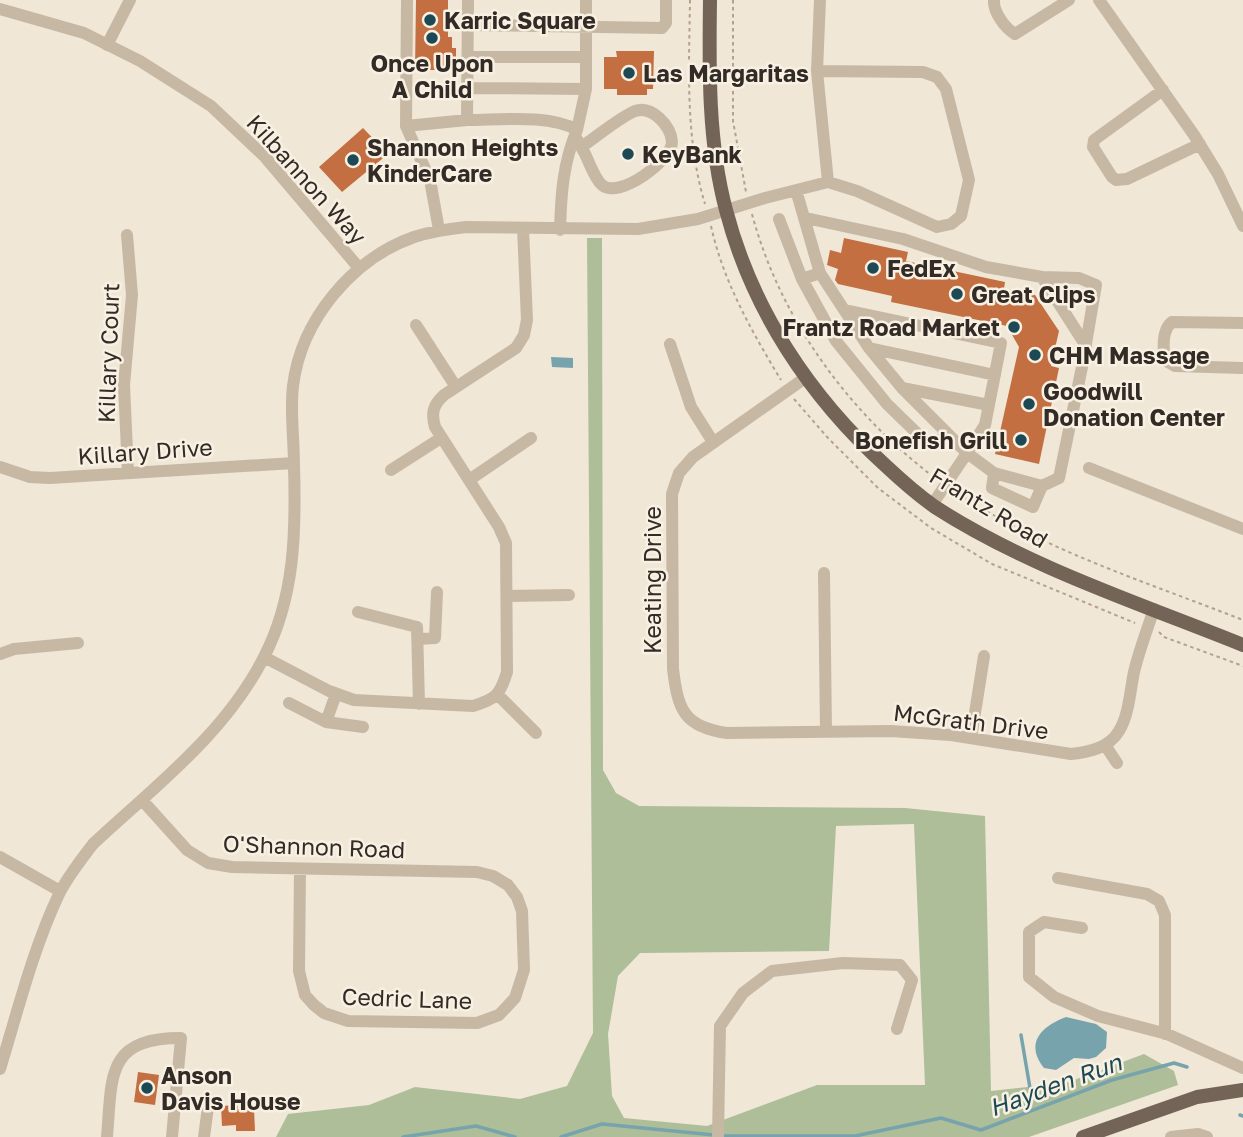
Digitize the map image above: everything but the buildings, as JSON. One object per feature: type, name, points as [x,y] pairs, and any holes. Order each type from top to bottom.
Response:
[{"type":"main road","name":"Frantz Road","points":[[710,0],[710,101],[726,210],[760,303],[805,378],[865,447],[932,505],[1045,567],[1243,645]]},
{"type":"main road","points":[[1083,1137],[1100,1134],[1198,1097],[1243,1090]]},
{"type":"street","points":[[107,45],[130,0]]},
{"type":"street","points":[[407,0],[406,126],[430,180],[439,230]]},
{"type":"street","points":[[467,120],[468,0]]},
{"type":"street","points":[[578,138],[586,89],[586,0]]},
{"type":"street","points":[[468,25],[662,28],[666,23],[667,0]]},
{"type":"street","points":[[820,0],[817,71],[828,182]]},
{"type":"street","points":[[994,0],[993,8],[1009,30],[1019,34],[1069,0]]},
{"type":"street","points":[[1099,0],[1199,144],[1218,174],[1243,226]]},
{"type":"street","name":"Kilbannon Way","points":[[0,9],[61,26],[107,45],[140,61],[211,106],[265,157],[359,268]]},
{"type":"street","points":[[468,57],[586,57]]},
{"type":"street","points":[[0,1069],[44,928],[60,891],[93,844],[225,718],[264,657],[285,596],[295,541],[293,384],[312,328],[328,302],[359,268],[384,251],[412,238],[439,230],[466,227],[638,229],[698,219],[828,182],[857,191],[937,227],[951,224],[961,216],[969,180],[946,89],[937,77],[923,72],[817,71]]},
{"type":"street","points":[[468,88],[586,89]]},
{"type":"street","points":[[1163,90],[1094,140],[1093,147],[1112,177],[1122,181],[1199,144]]},
{"type":"street","points":[[406,126],[467,120],[565,123],[578,138],[602,184],[612,189],[628,186],[668,156],[672,141],[665,125],[655,114],[647,110],[636,111],[578,138],[568,150],[562,180],[560,230]]},
{"type":"street","points":[[796,190],[820,273],[869,348],[902,388],[967,453],[994,473],[1042,486],[1059,478],[1096,285],[1079,278],[1042,277],[986,267],[903,239],[806,218]]},
{"type":"street","points":[[779,219],[802,279],[836,341],[887,404],[926,442],[935,442],[948,435]]},
{"type":"street","points":[[264,657],[336,694],[354,700],[473,706],[490,701],[498,695],[507,672],[506,544],[499,527],[435,428],[431,415],[435,404],[516,348],[524,335],[527,320],[523,228]]},
{"type":"street","name":"Killary Court","points":[[127,235],[132,295],[124,385],[128,472]]},
{"type":"street","points":[[802,279],[820,273]]},
{"type":"street","points":[[1042,277],[1086,346]]},
{"type":"street","points":[[845,310],[1001,343],[985,425],[932,505]]},
{"type":"street","points":[[1243,323],[1172,322],[1165,329],[1164,344],[1165,360],[1169,364],[1243,368]]},
{"type":"street","points":[[416,325],[456,387]]},
{"type":"street","points":[[670,344],[691,407],[713,442]]},
{"type":"street","points":[[869,348],[995,375]]},
{"type":"street","name":"Keating Drive","points":[[687,718],[676,695],[673,669],[673,494],[679,473],[693,457],[805,378]]},
{"type":"street","points":[[902,388],[989,405]]},
{"type":"street","points":[[391,470],[441,438]]},
{"type":"street","points":[[469,480],[531,438]]},
{"type":"street","name":"Killary Drive","points":[[0,467],[30,477],[50,478],[294,463]]},
{"type":"street","points":[[1089,468],[1242,526]]},
{"type":"street","points":[[994,473],[992,488],[1033,507],[1042,486]]},
{"type":"street","points":[[824,573],[826,731]]},
{"type":"street","points":[[418,639],[435,638],[437,592]]},
{"type":"street","points":[[507,596],[569,595]]},
{"type":"street","points":[[1117,763],[1105,745],[1119,733],[1137,660],[1154,609]]},
{"type":"street","points":[[358,612],[417,627],[418,704]]},
{"type":"street","points":[[0,654],[14,649],[78,643]]},
{"type":"street","points":[[971,738],[984,656]]},
{"type":"street","points":[[326,722],[336,694]]},
{"type":"street","points":[[498,695],[536,733]]},
{"type":"street","points":[[289,703],[326,722],[363,726]]},
{"type":"street","name":"McGrath Drive","points":[[687,718],[705,730],[727,733],[890,731],[971,738],[1071,754],[1089,752],[1105,745]]},
{"type":"street","name":"O'Shannon Road","points":[[142,800],[187,850],[208,863],[232,867],[477,872],[494,876],[508,885]]},
{"type":"street","points":[[0,857],[60,891]]},
{"type":"street","name":"Cedric Lane","points":[[300,869],[301,984],[305,995],[324,1013],[348,1021],[477,1023],[499,1014],[515,998],[524,970],[522,911],[517,897],[508,885]]},
{"type":"street","points":[[1058,878],[1147,894],[1159,901],[1165,915],[1165,1034]]},
{"type":"street","points":[[1083,928],[1044,922],[1029,932],[1029,977],[1054,997],[1098,1016],[1165,1034],[1243,1068]]},
{"type":"street","points":[[718,1137],[720,1026],[743,993],[772,971],[843,963],[900,965],[912,980],[897,1030]]},
{"type":"street","points":[[107,1137],[112,1079],[122,1055],[138,1044],[160,1038],[181,1038],[172,1137]]},
{"type":"street","points":[[204,1137],[208,1107]]},
{"type":"street","points":[[1171,1137],[1198,1134],[1207,1137]]},
{"type":"green space","points":[[587,238],[602,238],[603,770],[616,793],[639,806],[905,808],[985,816],[991,1091],[1066,1083],[1144,1054],[1174,1071],[1178,1085],[1029,1137],[276,1137],[288,1114],[369,1105],[415,1087],[520,1099],[567,1086],[593,1033]],"holes":[[[914,824],[925,1085],[817,1085],[707,1126],[624,1118],[612,1096],[608,1034],[618,976],[640,953],[829,951],[836,826]]]},
{"type":"water","points":[[551,357],[573,358],[573,368],[552,367]]},
{"type":"water","points":[[1066,1017],[1096,1024],[1107,1032],[1106,1048],[1096,1057],[1074,1058],[1056,1070],[1044,1068],[1036,1051],[1038,1036],[1050,1025]]},
{"type":"waterway","points":[[1021,1035],[1031,1094]]},
{"type":"waterway","name":"Hayden Run","points":[[722,1136],[855,1136],[941,1118],[981,1130],[1112,1080],[1174,1063],[1187,1067]]},
{"type":"waterway","name":"Hayden Run","points":[[561,1137],[602,1124],[714,1135]]},
{"type":"waterway","name":"Hayden Run","points":[[403,1137],[476,1126],[515,1137]]},
{"type":"place","name":"Karric Square","points":[[430,20]]},
{"type":"place","name":"Once Upon A Child","points":[[432,38]]},
{"type":"place","name":"Las Margaritas","points":[[629,73]]},
{"type":"place","name":"KeyBank","points":[[628,154]]},
{"type":"place","name":"Shannon Heights KinderCare","points":[[353,160]]},
{"type":"place","name":"FedEx","points":[[873,268]]},
{"type":"place","name":"Great Clips","points":[[957,294]]},
{"type":"place","name":"Frantz Road Market","points":[[1014,327]]},
{"type":"place","name":"CHM Massage","points":[[1035,355]]},
{"type":"place","name":"Goodwill Donation Center","points":[[1029,404]]},
{"type":"place","name":"Bonefish Grill","points":[[1021,440]]},
{"type":"place","name":"Anson Davis House","points":[[147,1088]]}]
